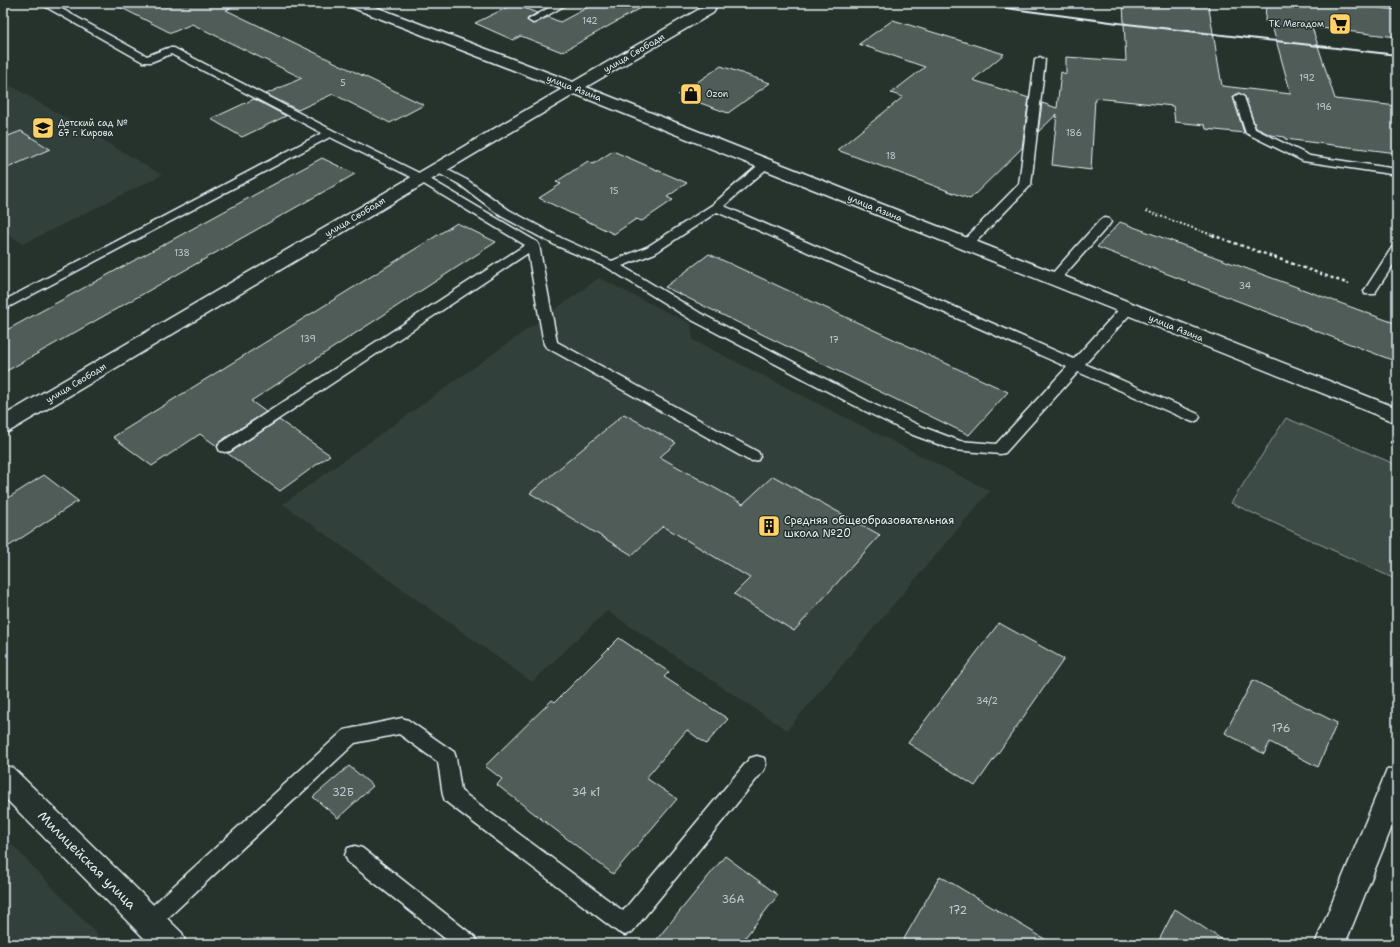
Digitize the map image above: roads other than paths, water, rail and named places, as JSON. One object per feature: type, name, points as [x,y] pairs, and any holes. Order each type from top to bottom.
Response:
[{"type":"street","name":"улица Азина","points":[[353,3],[574,88],[1397,416]]},
{"type":"street","name":"улица Свободы","points":[[3,426],[711,7]]},
{"type":"street","name":"Милицейская улица","points":[[3,777],[171,944]]},
{"type":"street","points":[[1330,944],[1397,779]]},
{"type":"lane","points":[[44,3],[147,60],[171,50],[330,133],[421,178],[533,245],[552,344],[753,456]]},
{"type":"lane","points":[[533,20],[564,3]]},
{"type":"lane","points":[[967,244],[1025,185],[1040,60]]},
{"type":"lane","points":[[1239,97],[1250,131],[1307,159],[1397,172]]},
{"type":"lane","points":[[3,306],[330,133]]},
{"type":"lane","points":[[612,265],[651,250],[716,207],[766,164]]},
{"type":"lane","points":[[438,168],[463,182],[505,213],[559,242],[612,265],[695,316],[870,408],[918,431],[959,446],[1000,449],[1128,308]]},
{"type":"lane","points":[[716,207],[1193,417]]},
{"type":"lane","points":[[1054,279],[1105,222]]},
{"type":"lane","points":[[225,447],[533,245]]},
{"type":"lane","points":[[1370,291],[1397,249]]},
{"type":"lane","points":[[149,922],[350,736],[402,726],[447,758],[452,796],[624,925],[757,764]]},
{"type":"lane","points":[[355,855],[468,944]]},
{"type":"railway","points":[[968,3],[1118,23],[1397,55]]},
{"type":"place","name":"ТК Мегадом","points":[[1340,24]]},
{"type":"place","name":"Ozon","points":[[691,94]]},
{"type":"place","name":"Детский сад № 67 г. Кирова","points":[[43,128]]},
{"type":"place","name":"Средняя общеобразовательная школа №20","points":[[769,526]]}]
